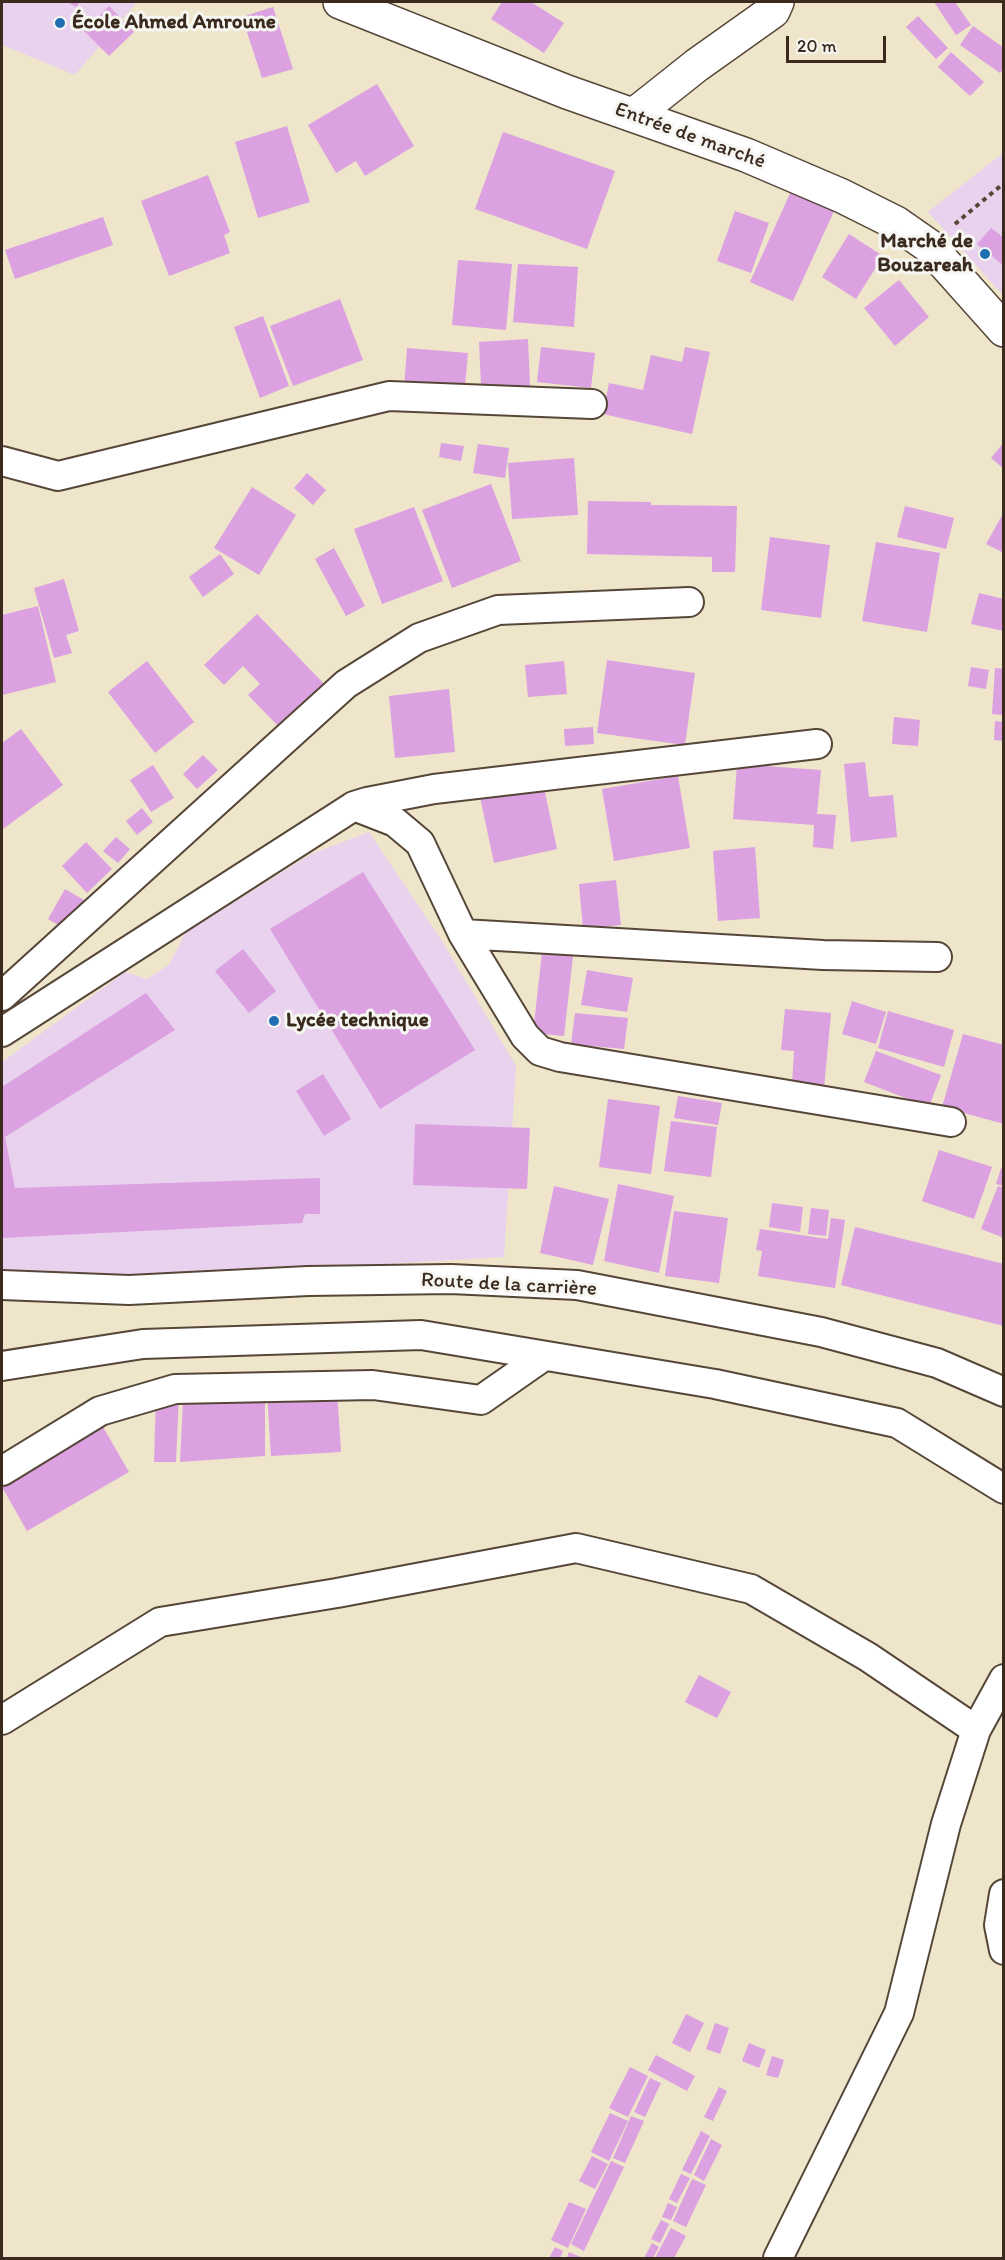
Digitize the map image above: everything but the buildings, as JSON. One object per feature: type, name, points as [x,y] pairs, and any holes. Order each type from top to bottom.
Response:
[{"type":"street","name":"Entrée de marché","points":[[340,2],[567,92],[746,154],[842,196],[896,223],[929,246],[1004,330]]},
{"type":"street","points":[[634,115],[773,11],[777,2]]},
{"type":"street","points":[[2,461],[58,476],[389,396],[592,404]]},
{"type":"street","points":[[2,996],[346,684],[418,638],[498,610],[689,602]]},
{"type":"street","points":[[2,1032],[354,806],[434,789],[817,744]]},
{"type":"street","points":[[354,806],[395,822],[420,843],[463,933],[525,1036],[540,1051],[560,1057],[951,1122]]},
{"type":"street","points":[[463,933],[823,955],[937,957]]},
{"type":"street","points":[[35,966],[108,963]]},
{"type":"street","name":"Route de la carrière","points":[[2,1285],[129,1290],[308,1281],[451,1279],[577,1285],[821,1332],[937,1363],[1004,1392]]},
{"type":"street","points":[[2,1366],[143,1344],[421,1335],[715,1384],[897,1423],[1004,1490]]},
{"type":"street","points":[[2,1471],[100,1411],[175,1389],[373,1385],[481,1400],[544,1356]]},
{"type":"street","points":[[2,1720],[160,1622],[337,1593],[576,1548],[751,1589],[868,1657],[976,1730]]},
{"type":"street","points":[[778,2259],[899,2013],[946,1824],[976,1730],[1004,1679]]},
{"type":"street","points":[[1004,1894],[999,1926],[1004,1950]]},
{"type":"path","points":[[929,246],[1004,183]]},
{"type":"shaded area","name":"École Ahmed Amroune","points":[[2,2],[137,2],[75,75],[2,45]]},
{"type":"shaded area","name":"Marché de Bouzareah","points":[[1003,153],[1003,295],[928,212]]},
{"type":"shaded area","name":"Lycée technique","points":[[369,832],[442,941],[516,1066],[504,1257],[17,1286],[2,1282],[2,1062],[125,972],[147,979],[169,965],[185,933],[311,854]]},
{"type":"place","name":"École Ahmed Amroune","points":[[60,23]]},
{"type":"place","name":"Marché de Bouzareah","points":[[985,254]]},
{"type":"place","name":"Lycée technique","points":[[274,1021]]}]
